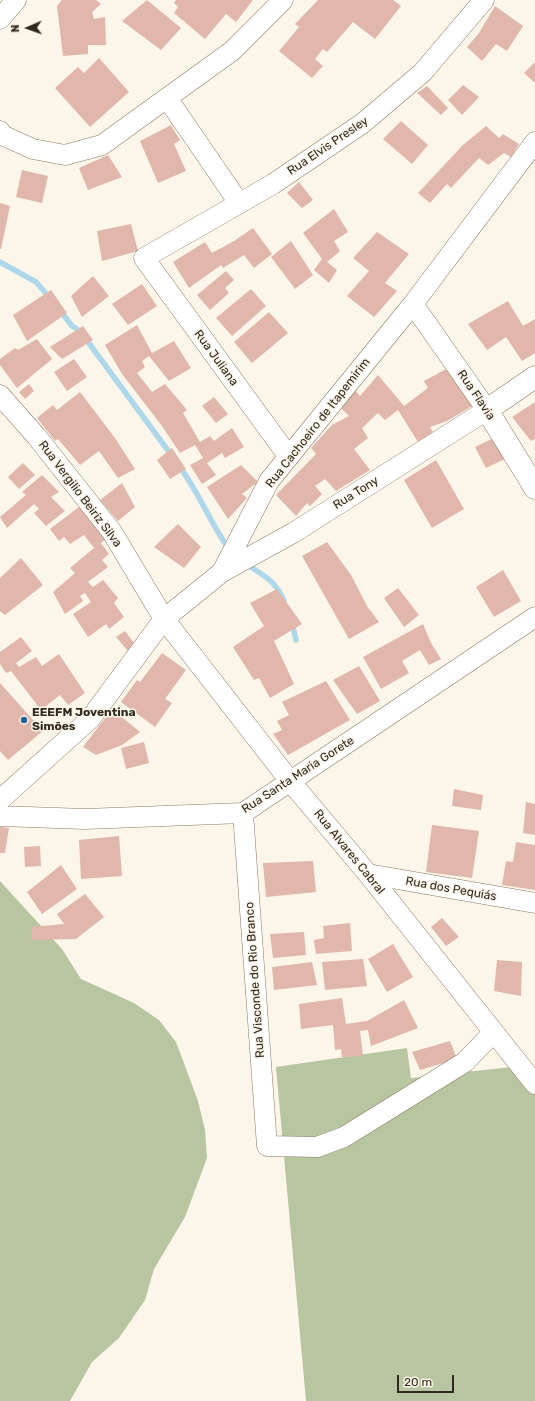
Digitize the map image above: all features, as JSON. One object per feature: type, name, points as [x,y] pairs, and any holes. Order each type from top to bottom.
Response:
[{"type":"street","points":[[0,19],[16,0]]},
{"type":"street","points":[[0,131],[2,135],[33,149],[64,154],[102,145],[232,51],[283,0]]},
{"type":"street","name":"Rua Elvis Presley","points":[[144,258],[272,184],[363,123],[423,72],[484,0]]},
{"type":"street","points":[[167,98],[239,203]]},
{"type":"street","name":"Rua Cachoeiro de Itapemirim","points":[[0,800],[90,719],[164,619],[222,572],[269,481],[413,304],[535,142]]},
{"type":"street","name":"Rua Juliana","points":[[144,258],[289,457]]},
{"type":"street","name":"Rua Flavia","points":[[413,304],[487,410],[535,488]]},
{"type":"street","points":[[487,410],[535,377]]},
{"type":"street","name":"Rua Vergilio Beiriz Silva","points":[[0,395],[37,437],[112,532],[164,619]]},
{"type":"street","name":"Rua Tony","points":[[222,572],[292,533],[487,410]]},
{"type":"street","name":"Rua Santa Maria Gorete","points":[[0,816],[85,819],[243,813],[535,617]]},
{"type":"street","name":"Rua Alvares Cabral","points":[[164,619],[290,781],[368,874],[492,1032],[535,1084]]},
{"type":"street","name":"Rua Visconde do Rio Branco","points":[[243,813],[267,1146],[317,1146],[344,1137],[465,1062],[492,1032]]},
{"type":"street","name":"Rua dos Pequiás","points":[[368,874],[535,903]]},
{"type":"green space","points":[[0,881],[62,949],[81,979],[134,1003],[159,1020],[176,1042],[198,1101],[205,1130],[207,1158],[185,1217],[154,1269],[145,1300],[119,1338],[92,1362],[70,1401],[0,1401]]},
{"type":"green space","points":[[407,1048],[411,1078],[530,1065],[535,1072],[535,1401],[306,1401],[276,1067]]},
{"type":"building","points":[[62,0],[96,0],[101,4],[92,12],[94,19],[105,17],[106,45],[88,45],[88,54],[63,56],[57,6]]},
{"type":"building","points":[[147,0],[181,28],[161,50],[122,21]]},
{"type":"building","points":[[176,0],[253,0],[236,22],[226,14],[205,39],[174,13],[178,7],[174,3]]},
{"type":"building","points":[[318,0],[393,0],[401,6],[375,39],[353,22],[327,52],[323,49],[315,59],[323,66],[312,78],[279,51],[299,27],[295,24]]},
{"type":"building","points":[[495,6],[523,26],[507,51],[496,44],[482,61],[467,47],[479,33]]},
{"type":"building","points":[[99,58],[129,92],[90,127],[55,88],[78,67],[84,73]]},
{"type":"building","points":[[535,62],[535,83],[524,73]]},
{"type":"building","points":[[463,85],[479,97],[462,115],[448,100]]},
{"type":"building","points":[[427,86],[448,108],[441,115],[417,93]]},
{"type":"building","points":[[401,121],[428,145],[412,164],[383,139]]},
{"type":"building","points":[[171,125],[180,140],[174,144],[186,171],[158,183],[140,141]]},
{"type":"building","points":[[486,126],[499,138],[503,134],[519,144],[511,157],[504,153],[488,165],[479,158],[451,188],[447,184],[430,203],[418,193],[463,145]]},
{"type":"building","points":[[108,155],[122,177],[88,190],[79,168]]},
{"type":"building","points":[[22,170],[48,176],[42,203],[16,197]]},
{"type":"building","points":[[299,182],[313,200],[302,208],[287,193]]},
{"type":"building","points":[[0,203],[10,206],[1,249],[0,249]]},
{"type":"building","points":[[334,209],[348,232],[334,241],[340,251],[327,262],[337,270],[329,283],[314,270],[322,259],[303,233]]},
{"type":"building","points":[[131,224],[138,251],[102,261],[97,231]]},
{"type":"building","points":[[253,228],[272,254],[254,268],[244,255],[223,268],[221,265],[189,288],[173,262],[205,242],[212,253],[234,241]]},
{"type":"building","points":[[377,232],[409,254],[385,283],[397,291],[374,317],[347,296],[369,271],[353,258]]},
{"type":"building","points":[[291,241],[313,275],[295,289],[271,257]]},
{"type":"building","points":[[226,271],[234,280],[225,288],[229,293],[210,310],[197,295]]},
{"type":"building","points":[[93,276],[109,296],[82,317],[71,296]]},
{"type":"building","points":[[142,284],[157,306],[128,325],[112,304]]},
{"type":"building","points":[[251,289],[266,306],[232,336],[216,318]]},
{"type":"building","points":[[51,290],[67,313],[27,341],[13,315]]},
{"type":"building","points":[[508,301],[523,326],[535,319],[535,353],[522,361],[506,337],[487,350],[468,324]]},
{"type":"building","points":[[269,312],[288,333],[252,363],[234,342]]},
{"type":"building","points":[[137,325],[152,353],[174,341],[191,368],[169,381],[149,356],[142,361],[145,367],[137,373],[152,392],[165,384],[187,410],[183,413],[200,442],[210,436],[214,441],[232,428],[244,447],[225,458],[222,453],[207,463],[216,475],[202,484],[190,465],[203,458],[195,445],[180,453],[162,426],[122,374],[105,345]]},
{"type":"building","points":[[83,326],[93,340],[62,359],[50,347]]},
{"type":"building","points":[[37,339],[52,359],[17,388],[0,365],[0,359],[15,348],[18,350]]},
{"type":"building","points":[[74,359],[87,377],[67,391],[54,372]]},
{"type":"building","points":[[450,367],[474,405],[447,421],[430,427],[433,432],[418,442],[398,410],[385,420],[378,413],[362,428],[368,438],[354,449],[370,470],[336,491],[325,479],[315,486],[322,494],[310,506],[307,503],[296,516],[276,495],[316,454],[311,448],[332,425],[349,416],[337,404],[355,390],[360,396],[378,375],[404,406],[428,388],[424,381]]},
{"type":"building","points":[[29,384],[34,391],[25,399],[19,392]]},
{"type":"building","points":[[80,392],[115,438],[135,469],[118,478],[99,451],[80,465],[58,439],[55,441],[37,418],[53,405],[57,410]]},
{"type":"building","points":[[214,397],[228,414],[216,423],[202,406]]},
{"type":"building","points":[[535,402],[535,439],[531,441],[512,417]]},
{"type":"building","points":[[496,437],[505,459],[486,468],[475,447]]},
{"type":"building","points":[[172,448],[186,469],[170,479],[157,460]]},
{"type":"building","points":[[436,460],[464,509],[432,528],[404,480]]},
{"type":"building","points":[[23,463],[35,475],[19,489],[8,477]]},
{"type":"building","points":[[241,465],[258,482],[242,494],[247,498],[228,519],[207,487]]},
{"type":"building","points":[[42,475],[59,492],[51,497],[65,511],[46,526],[34,513],[39,509],[34,504],[7,528],[0,517],[26,495],[22,492]]},
{"type":"building","points":[[122,483],[135,507],[118,521],[100,500]]},
{"type":"building","points":[[79,507],[107,538],[101,543],[109,554],[102,560],[108,567],[88,582],[93,587],[103,580],[118,598],[114,603],[124,617],[109,629],[106,624],[88,637],[73,614],[91,602],[85,593],[80,596],[83,601],[65,614],[53,592],[75,573],[70,568],[94,548],[84,535],[70,544],[64,537],[59,541],[50,529]]},
{"type":"building","points":[[178,524],[201,547],[184,568],[154,547]]},
{"type":"building","points":[[327,542],[351,575],[367,606],[379,622],[349,639],[302,556]]},
{"type":"building","points":[[21,558],[43,585],[5,615],[0,611],[0,578]]},
{"type":"building","points":[[503,570],[521,601],[494,617],[476,587]]},
{"type":"building","points":[[398,588],[419,615],[404,627],[384,598]]},
{"type":"building","points":[[277,589],[302,624],[274,641],[294,684],[270,698],[259,678],[254,680],[233,647],[264,626],[250,603]]},
{"type":"building","points":[[423,624],[431,643],[441,659],[429,665],[420,650],[402,661],[409,673],[381,689],[363,657]]},
{"type":"building","points":[[125,631],[134,643],[128,651],[116,637]]},
{"type":"building","points":[[21,637],[32,651],[16,663],[19,667],[36,657],[42,666],[59,654],[85,693],[68,705],[60,695],[41,710],[11,671],[6,673],[0,664],[0,652]]},
{"type":"building","points":[[162,653],[186,670],[165,699],[172,703],[155,727],[121,702],[137,680],[140,682]]},
{"type":"building","points":[[359,666],[380,701],[357,714],[333,680]]},
{"type":"building","points":[[326,681],[350,720],[288,755],[273,734],[282,730],[277,721],[289,715],[282,702]]},
{"type":"building","points":[[0,683],[43,731],[8,760],[0,751]]},
{"type":"building","points":[[112,709],[140,732],[122,745],[96,755],[83,747]]},
{"type":"building","points":[[144,742],[149,763],[126,769],[121,748]]},
{"type":"building","points":[[454,789],[483,795],[481,810],[452,806]]},
{"type":"building","points":[[526,802],[535,804],[535,835],[523,833]]},
{"type":"building","points":[[432,825],[479,831],[472,878],[426,872]]},
{"type":"building","points":[[0,827],[9,828],[5,853],[0,853]]},
{"type":"building","points":[[119,836],[122,876],[81,879],[79,840]]},
{"type":"building","points":[[516,842],[535,845],[535,890],[502,885],[506,861],[513,862]]},
{"type":"building","points":[[40,846],[41,866],[25,867],[24,847]]},
{"type":"building","points":[[313,861],[316,892],[266,897],[263,863]]},
{"type":"building","points":[[61,865],[77,889],[42,914],[27,892]]},
{"type":"building","points":[[85,894],[104,917],[76,939],[32,940],[31,927],[64,924],[57,914]]},
{"type":"building","points":[[442,918],[459,937],[446,946],[431,927]]},
{"type":"building","points":[[350,923],[352,951],[316,954],[314,940],[324,938],[323,926]]},
{"type":"building","points":[[304,932],[306,955],[273,958],[270,934]]},
{"type":"building","points":[[393,944],[413,977],[387,992],[368,959]]},
{"type":"building","points":[[363,959],[367,986],[325,990],[322,962]]},
{"type":"building","points":[[497,960],[522,962],[521,996],[494,991]]},
{"type":"building","points":[[312,962],[317,985],[274,990],[272,967]]},
{"type":"building","points":[[342,998],[346,1024],[367,1021],[404,1000],[418,1028],[371,1046],[368,1030],[360,1031],[363,1056],[342,1057],[341,1049],[335,1050],[333,1025],[301,1029],[299,1004]]},
{"type":"building","points":[[450,1041],[457,1059],[420,1070],[412,1052]]},
{"type":"waterway","points":[[0,262],[36,282],[50,298]]},
{"type":"waterway","points":[[59,309],[72,326],[80,331],[172,456]]},
{"type":"waterway","points":[[179,466],[193,486],[216,529],[229,549]]},
{"type":"waterway","points":[[246,564],[263,575],[273,584],[281,594],[284,601]]},
{"type":"waterway","points":[[292,623],[296,640]]},
{"type":"place","name":"EEEFM Joventina Simões","points":[[24,720]]}]
